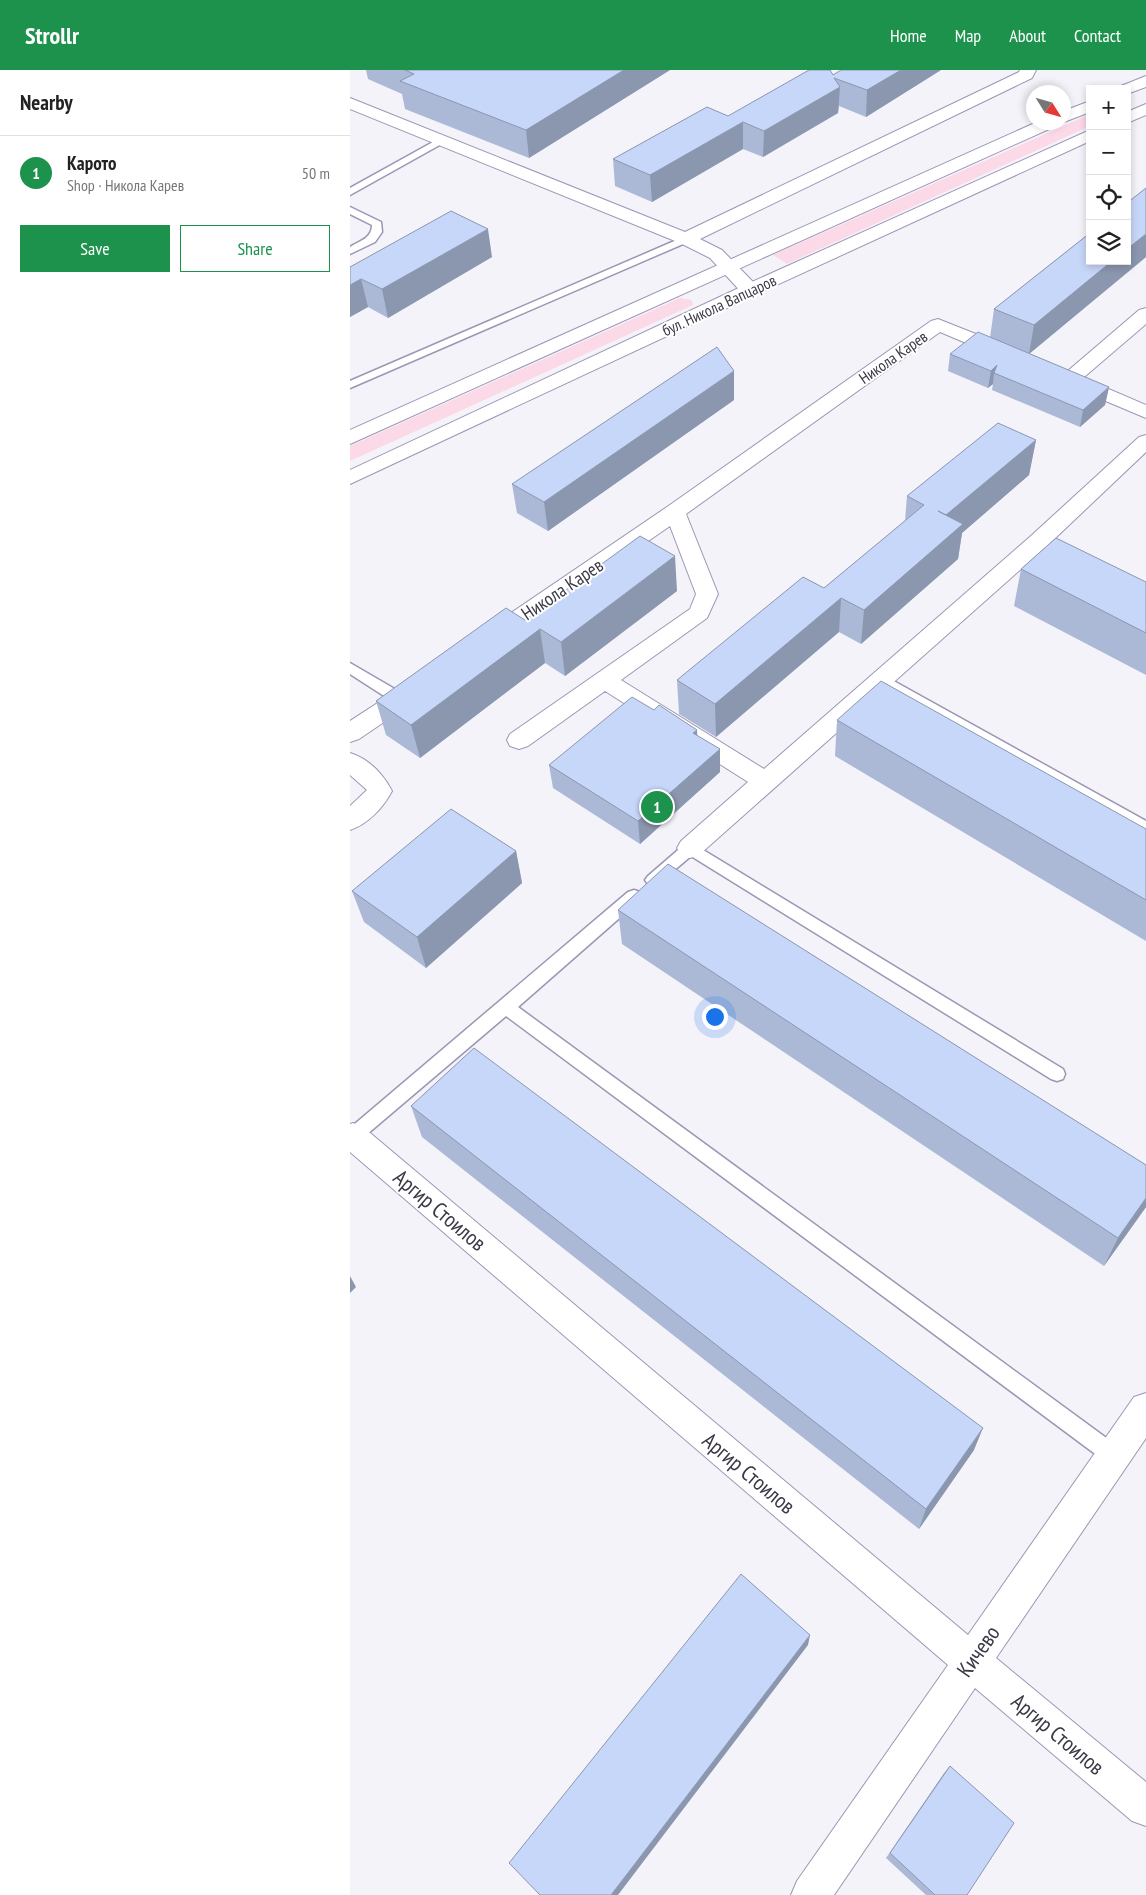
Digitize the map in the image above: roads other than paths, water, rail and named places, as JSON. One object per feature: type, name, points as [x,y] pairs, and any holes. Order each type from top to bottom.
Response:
[{"type":"street","points":[[686,239],[1026,74],[1028,70]]},
{"type":"street","points":[[1131,87],[1146,81]]},
{"type":"street","points":[[350,103],[686,239],[716,254],[750,290]]},
{"type":"street","points":[[1071,114],[1086,108]]},
{"type":"street","points":[[1131,116],[1146,109]]},
{"type":"street","name":"бул. Никола Вапцаров","points":[[350,438],[1034,130]]},
{"type":"street","name":"бул. Никола Вапцаров","points":[[350,478],[750,290],[1086,137]]},
{"type":"street","points":[[1146,314],[1061,375],[1146,412]]},
{"type":"street","name":"Никола Карев","points":[[473,650],[675,512],[938,325],[1017,357]]},
{"type":"street","points":[[690,848],[881,679],[1044,542],[1146,441]]},
{"type":"street","points":[[519,740],[699,613],[707,594],[675,512]]},
{"type":"street","points":[[604,680],[765,781]]},
{"type":"street","points":[[350,733],[424,683]]},
{"type":"street","points":[[350,762],[374,781],[380,791],[371,803],[350,820]]},
{"type":"street","name":"Аргир Стоилов","points":[[352,1136],[1146,1807]]},
{"type":"street","name":"Кичево","points":[[811,1895],[1146,1408]]},
{"type":"lane","points":[[350,192],[442,140]]},
{"type":"lane","points":[[350,210],[377,224],[377,232],[371,240],[350,251]]},
{"type":"lane","points":[[350,384],[686,239]]},
{"type":"lane","points":[[350,668],[400,699]]},
{"type":"lane","points":[[881,679],[1146,828]]},
{"type":"lane","points":[[352,1136],[506,1007],[690,848],[1057,1074]]},
{"type":"lane","points":[[506,1007],[1113,1455]]},
{"type":"place","name":"Карото","points":[[657,807]]}]
